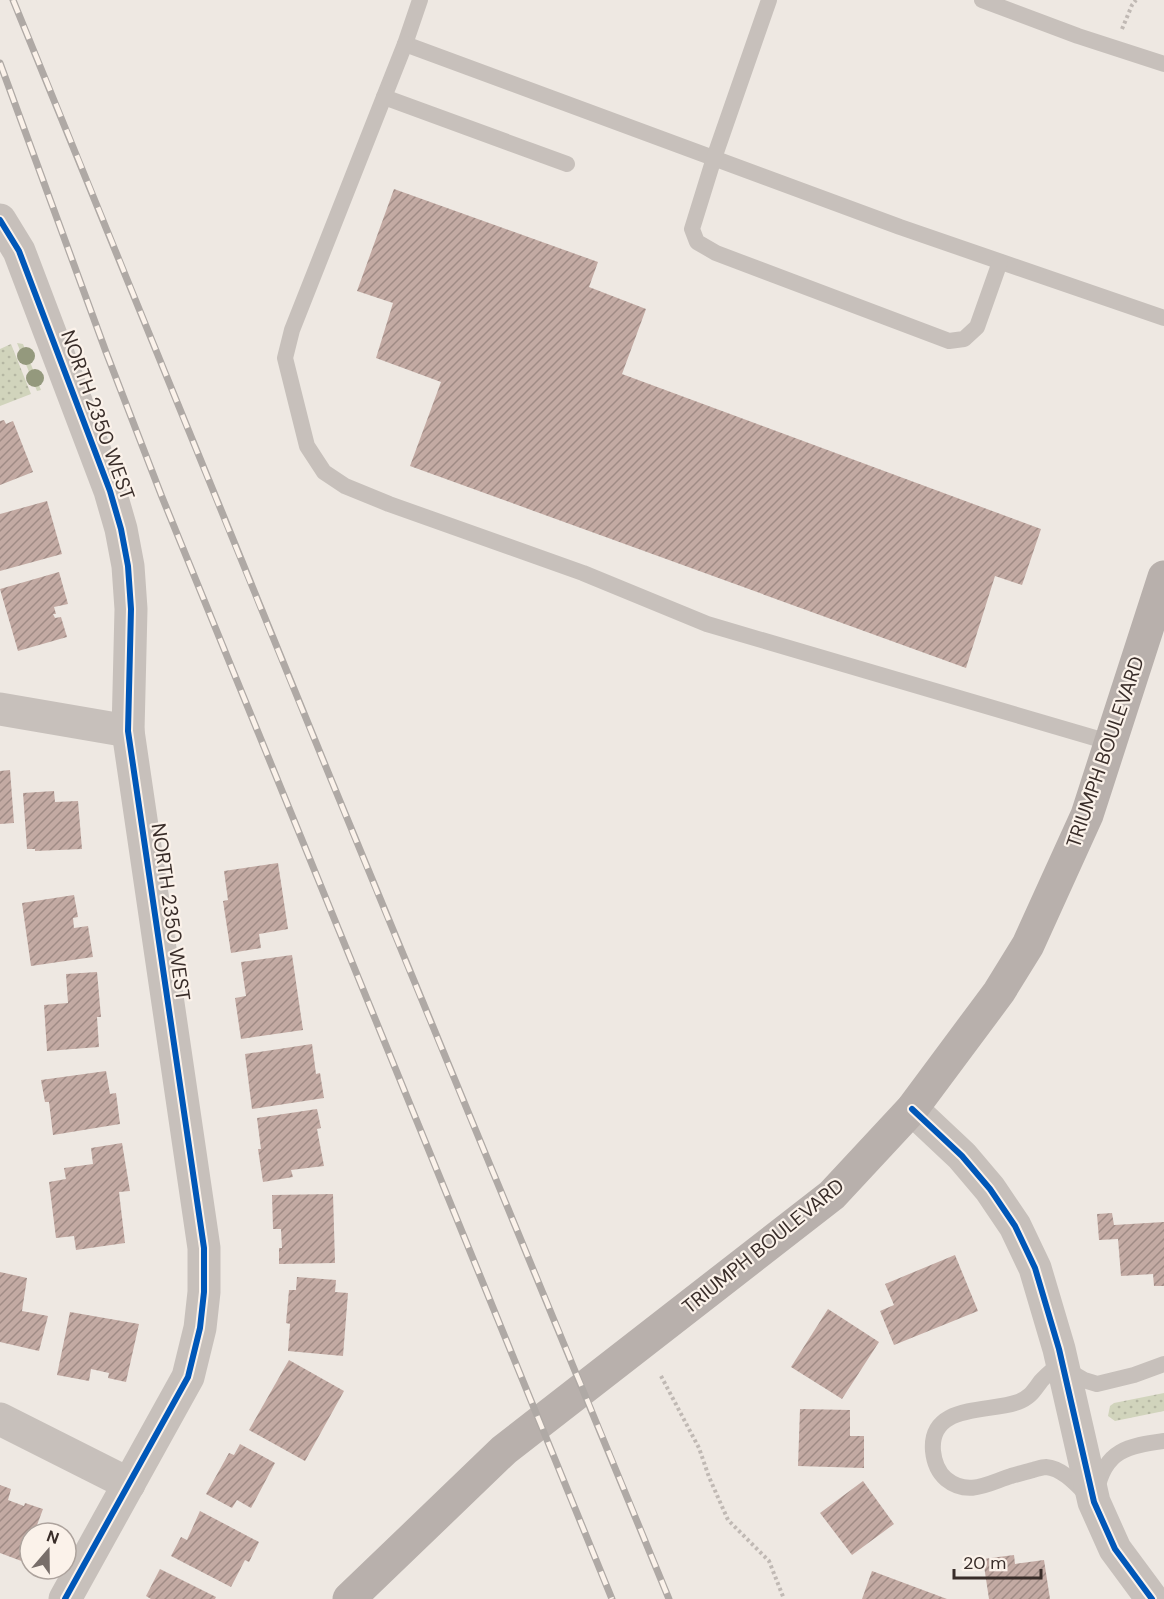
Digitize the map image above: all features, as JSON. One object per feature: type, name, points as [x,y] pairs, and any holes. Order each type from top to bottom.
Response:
[{"type":"main road","name":"TRIUMPH BOULEVARD","points":[[349,1599],[504,1450],[832,1195],[912,1109],[999,992],[1028,945],[1088,814],[1164,577]]},
{"type":"street","name":"NORTH 2350 WEST","points":[[0,220],[19,251],[110,491],[121,529],[128,566],[131,609],[128,731],[204,1248],[204,1292],[200,1328],[188,1377],[65,1599]]},
{"type":"street","points":[[0,709],[128,731]]},
{"type":"street","points":[[912,1109],[962,1156],[990,1189],[1015,1226],[1035,1268],[1059,1348],[1094,1502],[1115,1549],[1152,1599]]},
{"type":"street","points":[[0,1419],[129,1484]]},
{"type":"lane","points":[[420,0],[405,44],[292,330],[285,358],[308,446],[324,472],[345,486],[583,573],[707,624],[1112,742]]},
{"type":"lane","points":[[769,0],[692,229],[697,242],[716,254],[949,341],[964,339],[977,327],[1000,262]]},
{"type":"lane","points":[[982,0],[1078,36],[1164,64]]},
{"type":"lane","points":[[405,44],[1000,262],[1164,318]]},
{"type":"lane","points":[[384,97],[567,164]]},
{"type":"lane","points":[[1094,1502],[1071,1479],[1047,1467],[1010,1476],[982,1487],[969,1489],[957,1485],[940,1473],[934,1461],[935,1433],[946,1419],[966,1411],[996,1408],[1019,1402],[1033,1394],[1042,1380],[1062,1362],[1072,1373],[1097,1384],[1134,1375],[1164,1364]]},
{"type":"lane","points":[[1094,1502],[1102,1472],[1111,1458],[1126,1449],[1164,1441]]},
{"type":"path","points":[[1121,29],[1136,0]]},
{"type":"path","points":[[661,1376],[699,1448],[709,1477],[729,1520],[769,1561],[784,1599]]},
{"type":"green space","points":[[17,343],[23,344],[41,390],[37,391]]},
{"type":"green space","points":[[11,344],[31,394],[0,406],[0,349]]},
{"type":"green space","points":[[1164,1393],[1164,1411],[1115,1421],[1108,1416],[1110,1406],[1114,1403]]},
{"type":"building","points":[[394,189],[598,262],[589,287],[646,309],[622,374],[1041,529],[1022,585],[995,576],[966,668],[410,466],[441,382],[376,358],[393,303],[357,291]]},
{"type":"building","points":[[4,420],[6,424],[13,421],[33,472],[0,485],[0,421]]},
{"type":"building","points":[[47,501],[62,554],[0,571],[0,514]]},
{"type":"building","points":[[59,572],[68,604],[54,607],[56,614],[53,614],[55,618],[61,617],[67,637],[18,651],[0,589]]},
{"type":"building","points":[[10,770],[14,823],[0,824],[0,771]]},
{"type":"building","points":[[54,791],[55,802],[78,801],[82,849],[35,851],[35,849],[27,849],[23,793]]},
{"type":"building","points":[[278,863],[288,929],[259,934],[261,948],[231,953],[223,901],[228,900],[224,871]]},
{"type":"building","points":[[74,895],[78,917],[73,918],[74,928],[88,926],[93,957],[31,966],[22,903]]},
{"type":"building","points":[[292,955],[303,1030],[241,1039],[235,998],[246,996],[241,962]]},
{"type":"building","points":[[97,972],[101,1017],[97,1017],[99,1047],[47,1051],[44,1005],[68,1003],[66,974]]},
{"type":"building","points":[[312,1044],[316,1074],[320,1073],[324,1098],[252,1109],[245,1054]]},
{"type":"building","points":[[106,1071],[110,1094],[116,1093],[120,1124],[53,1135],[49,1102],[45,1102],[41,1080]]},
{"type":"building","points":[[317,1109],[321,1128],[317,1129],[324,1166],[291,1170],[293,1177],[263,1182],[258,1149],[261,1149],[257,1118]]},
{"type":"building","points":[[122,1143],[130,1191],[119,1192],[125,1243],[76,1250],[74,1236],[56,1238],[49,1182],[66,1179],[64,1168],[93,1164],[91,1148]]},
{"type":"building","points":[[333,1194],[335,1263],[279,1264],[279,1248],[282,1248],[281,1229],[273,1229],[272,1195]]},
{"type":"building","points":[[1112,1213],[1114,1225],[1164,1222],[1164,1286],[1154,1286],[1153,1274],[1121,1276],[1118,1239],[1099,1240],[1097,1214]]},
{"type":"building","points":[[955,1255],[978,1311],[894,1345],[880,1311],[894,1305],[885,1284]]},
{"type":"building","points":[[0,1272],[27,1278],[22,1311],[48,1316],[39,1351],[0,1342]]},
{"type":"building","points":[[297,1277],[336,1280],[335,1292],[348,1293],[343,1356],[288,1351],[290,1324],[286,1323],[289,1290],[296,1290]]},
{"type":"building","points":[[828,1309],[879,1342],[842,1399],[791,1367]]},
{"type":"building","points":[[70,1312],[139,1324],[126,1382],[108,1378],[109,1373],[91,1369],[89,1381],[57,1375]]},
{"type":"building","points":[[289,1360],[344,1391],[305,1461],[249,1430]]},
{"type":"building","points":[[800,1409],[850,1410],[850,1436],[864,1436],[864,1468],[798,1466]]},
{"type":"building","points":[[240,1444],[275,1463],[251,1508],[237,1500],[232,1508],[206,1494],[229,1453],[234,1455]]},
{"type":"building","points":[[863,1481],[894,1524],[852,1555],[820,1513]]},
{"type":"building","points":[[0,1485],[11,1489],[8,1500],[24,1506],[25,1503],[43,1509],[38,1521],[18,1521],[18,1560],[0,1553]]},
{"type":"building","points":[[200,1511],[259,1542],[249,1562],[245,1560],[231,1587],[171,1556],[181,1537],[187,1540]]},
{"type":"building","points":[[1014,1555],[1015,1564],[1044,1560],[1050,1599],[989,1599],[983,1559]]},
{"type":"building","points":[[160,1569],[216,1597],[215,1599],[151,1599],[146,1596]]},
{"type":"building","points":[[872,1571],[947,1599],[862,1599]]},
{"type":"railway","points":[[13,0],[288,676],[669,1599]]},
{"type":"railway","points":[[0,63],[162,497],[612,1599]]},
{"type":"cycle path","points":[[0,220],[19,251],[110,491],[121,529],[128,566],[131,609],[128,731],[204,1248],[204,1292],[200,1328],[188,1377],[65,1599]]},
{"type":"cycle path","points":[[912,1109],[962,1156],[990,1189],[1015,1226],[1035,1268],[1059,1349],[1094,1502],[1115,1549],[1152,1599]]}]
